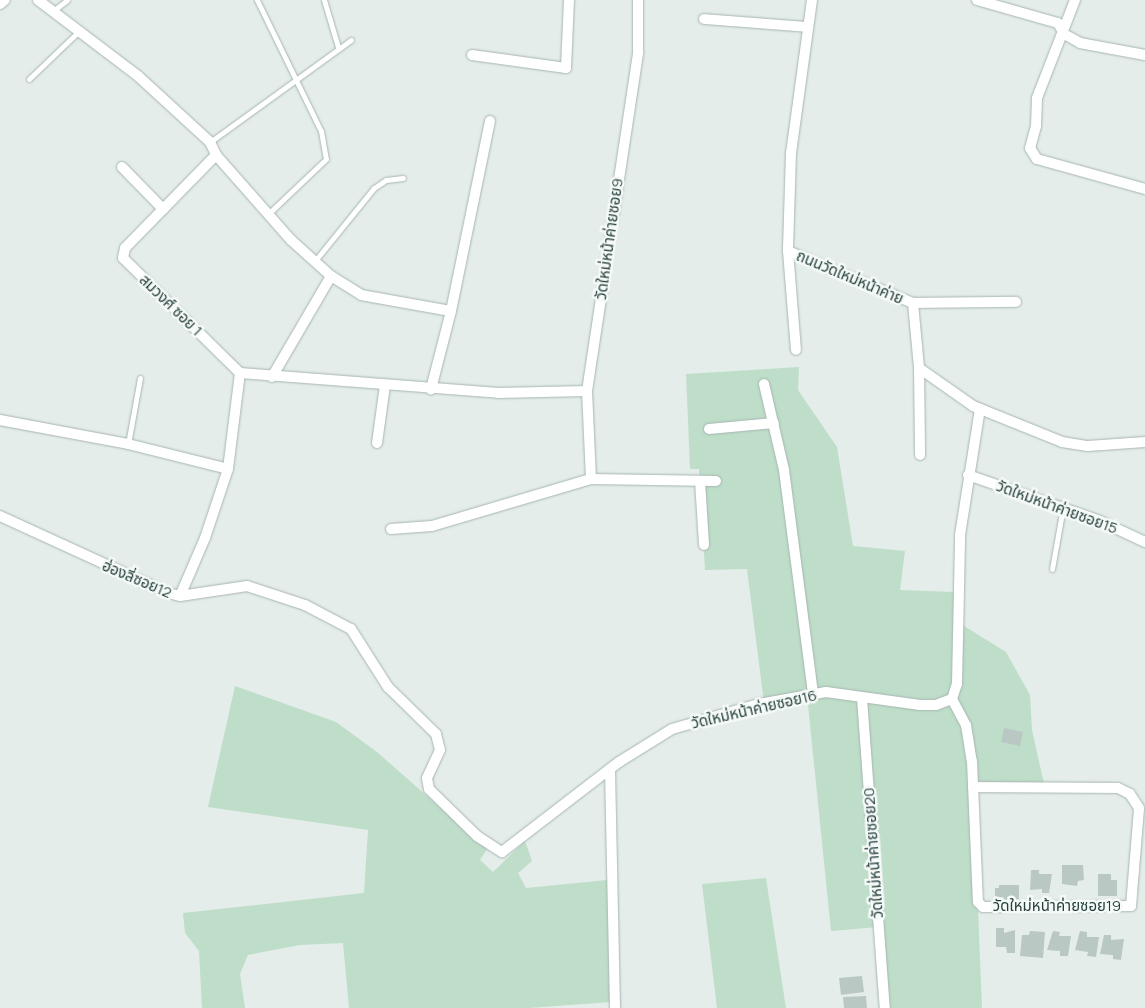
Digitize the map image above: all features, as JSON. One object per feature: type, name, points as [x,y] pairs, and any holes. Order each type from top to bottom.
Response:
[{"type":"street","points":[[0,4],[5,0]]},
{"type":"street","points":[[38,0],[138,76],[210,142],[216,155],[268,214],[314,263],[331,276],[361,295],[451,311]]},
{"type":"street","points":[[472,55],[566,68],[569,0]]},
{"type":"street","name":"วัดใหม่หน้าค่ายซอย9","points":[[591,479],[587,391],[638,52],[638,0]]},
{"type":"street","name":"ถนนวัดใหม่หน้าค่าย","points":[[812,0],[791,153],[788,251],[913,303],[919,368],[920,455]]},
{"type":"street","points":[[977,0],[1058,23],[1064,34],[1080,43],[1145,55]]},
{"type":"street","points":[[1075,0],[1064,34],[1037,98],[1036,126],[1030,148],[1037,159],[1145,189]]},
{"type":"street","points":[[704,19],[808,28]]},
{"type":"street","points":[[431,389],[451,311],[490,121]]},
{"type":"street","name":"สมวงศ์ ซอย 1","points":[[216,155],[125,248],[123,258],[240,372]]},
{"type":"street","points":[[122,168],[163,209]]},
{"type":"street","points":[[788,251],[796,350]]},
{"type":"street","points":[[272,377],[331,276]]},
{"type":"street","points":[[913,303],[1016,302]]},
{"type":"street","points":[[919,368],[980,409],[1062,442],[1088,446],[1145,442]]},
{"type":"street","points":[[180,596],[205,538],[228,469],[240,372],[272,377],[498,393],[587,391]]},
{"type":"street","points":[[764,384],[784,470],[813,694]]},
{"type":"street","points":[[376,443],[385,385]]},
{"type":"street","points":[[952,699],[957,684],[960,535],[968,475],[980,409]]},
{"type":"street","points":[[0,420],[128,444],[228,469]]},
{"type":"street","points":[[708,429],[774,422]]},
{"type":"street","name":"วัดใหม่หน้าค่ายซอย15","points":[[968,475],[1063,507],[1145,542]]},
{"type":"street","points":[[391,529],[432,526],[591,479],[716,481]]},
{"type":"street","points":[[700,481],[704,545]]},
{"type":"street","name":"ฮ่องลี่ซอย12","points":[[0,516],[147,585],[180,596],[247,586],[267,590],[327,616],[351,629],[388,686],[432,727],[440,750]]},
{"type":"street","name":"วัดใหม่หน้าค่ายซอย16","points":[[440,750],[427,778],[429,789],[477,836],[502,852],[610,770],[672,729],[730,711],[826,692],[862,698],[936,705],[952,699]]},
{"type":"street","name":"วัดใหม่หน้าค่ายซอย20","points":[[862,698],[885,1008]]},
{"type":"street","name":"วัดใหม่หน้าค่ายซอย19","points":[[952,699],[966,725],[973,787],[978,902],[983,907],[1131,906],[1138,808],[1130,794],[1118,788],[973,787]]},
{"type":"street","points":[[610,770],[615,1008]]},
{"type":"lane","points":[[53,11],[67,0]]},
{"type":"lane","points":[[258,0],[294,80],[321,131],[326,159],[268,214]]},
{"type":"lane","points":[[324,0],[338,47]]},
{"type":"lane","points":[[29,79],[79,31]]},
{"type":"lane","points":[[210,142],[338,47],[351,40]]},
{"type":"lane","points":[[314,263],[374,188],[386,180],[403,178]]},
{"type":"lane","points":[[128,444],[140,378]]},
{"type":"lane","points":[[1052,569],[1063,507]]},
{"type":"green space","points":[[799,367],[798,390],[837,447],[853,546],[905,551],[900,590],[954,592],[958,628],[964,626],[1006,652],[1030,695],[1032,730],[1045,788],[973,787],[982,1008],[885,1008],[878,927],[831,931],[807,695],[764,703],[747,569],[705,570],[699,469],[690,469],[686,374]]},
{"type":"green space","points":[[235,686],[336,722],[377,752],[487,849],[480,860],[493,872],[525,841],[532,861],[518,873],[526,888],[607,880],[611,1002],[529,1008],[349,1008],[343,943],[300,945],[248,955],[240,974],[245,1008],[202,1008],[199,951],[185,933],[183,913],[364,893],[368,830],[208,807]]},
{"type":"green space","points":[[766,878],[786,1008],[717,1008],[702,884]]},
{"type":"building","points":[[1004,728],[1023,732],[1020,746],[1001,742]]},
{"type":"building","points":[[1062,865],[1083,865],[1084,880],[1078,881],[1077,886],[1062,884]]},
{"type":"building","points":[[1031,870],[1039,870],[1039,874],[1052,874],[1049,893],[1042,893],[1042,889],[1030,890]]},
{"type":"building","points":[[1098,874],[1111,874],[1111,880],[1117,880],[1117,896],[1098,896]]},
{"type":"building","points":[[999,885],[1019,885],[1019,903],[995,903],[995,888],[999,888]]},
{"type":"building","points":[[996,928],[1004,928],[1004,933],[1015,930],[1015,953],[1007,953],[1006,947],[996,947]]},
{"type":"building","points":[[1030,931],[1045,932],[1043,958],[1020,956],[1022,935],[1029,935]]},
{"type":"building","points":[[1053,931],[1060,932],[1059,936],[1071,936],[1068,956],[1060,956],[1060,951],[1047,950]]},
{"type":"building","points":[[1080,931],[1087,932],[1087,937],[1099,937],[1096,957],[1087,956],[1088,952],[1075,950]]},
{"type":"building","points":[[1104,935],[1111,935],[1111,940],[1124,939],[1121,960],[1113,959],[1113,955],[1100,954]]},
{"type":"building","points":[[862,976],[864,992],[841,995],[839,978]]},
{"type":"building","points":[[866,996],[867,1008],[844,1008],[843,997]]}]
